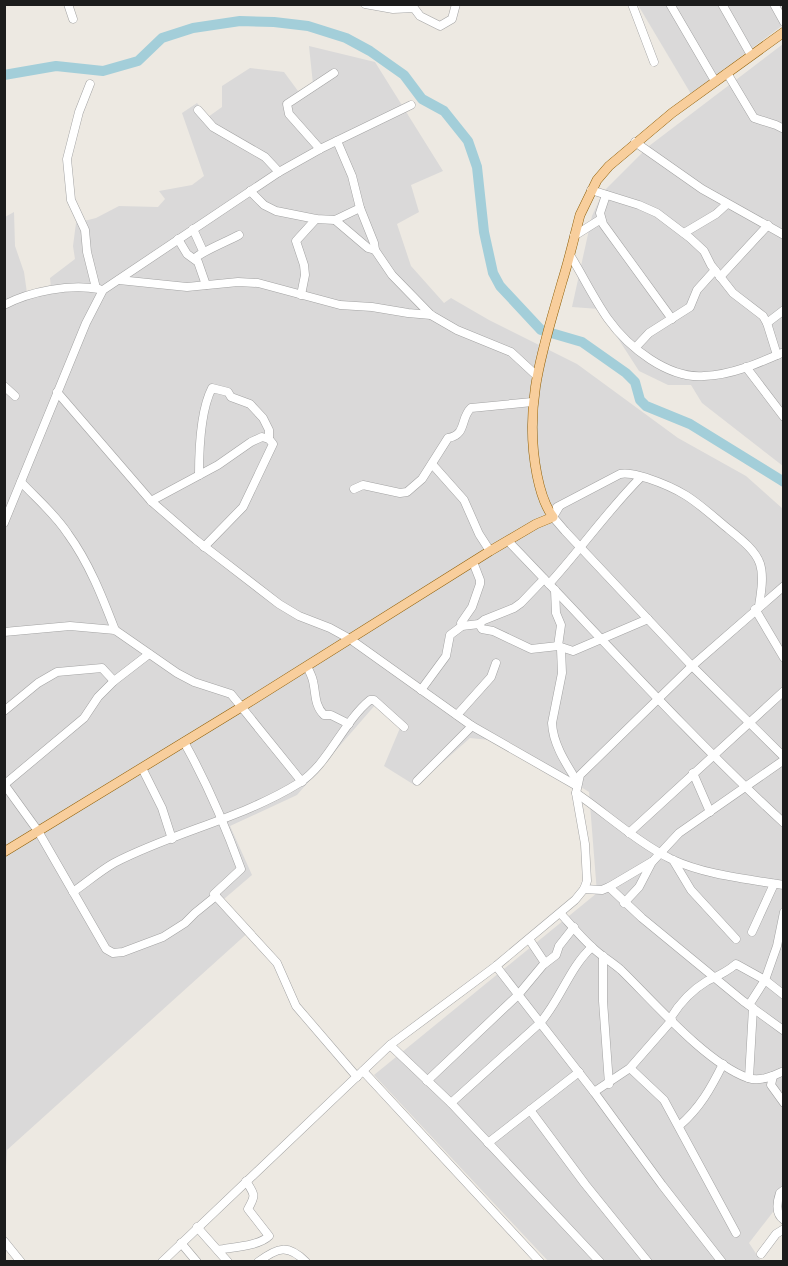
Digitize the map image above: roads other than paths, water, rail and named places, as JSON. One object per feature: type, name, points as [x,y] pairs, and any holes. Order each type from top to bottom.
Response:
[{"type":"main road","points":[[4,852],[243,706],[536,524],[550,513],[540,488],[533,451],[532,402],[541,357],[574,236],[591,190],[609,166],[635,142],[783,32]]},
{"type":"street","points":[[68,4],[73,19]]},
{"type":"street","points":[[365,4],[393,9],[414,8],[420,16],[440,26],[452,20],[456,4]]},
{"type":"street","points":[[632,4],[654,62]]},
{"type":"street","points":[[670,4],[715,81]]},
{"type":"street","points":[[722,4],[751,56]]},
{"type":"street","points":[[774,4],[783,22]]},
{"type":"street","points":[[320,149],[289,114],[287,104],[334,73]]},
{"type":"street","points":[[727,73],[754,118],[776,124],[783,129]]},
{"type":"street","points":[[5,520],[100,289],[88,262],[85,230],[71,200],[67,159],[79,111],[90,84]]},
{"type":"street","points":[[4,305],[32,294],[56,290],[100,289],[119,280],[279,172],[320,149],[411,105]]},
{"type":"street","points":[[198,110],[213,127],[265,157],[279,172]]},
{"type":"street","points":[[337,141],[352,176],[360,208],[375,250],[392,275],[431,315],[456,330],[511,352],[537,376]]},
{"type":"street","points":[[635,142],[727,204],[768,225],[783,236]]},
{"type":"street","points":[[570,255],[609,321],[653,361],[670,371],[689,376],[705,376],[746,367],[780,354],[763,316],[733,292],[718,274],[704,251],[684,232],[657,213],[591,190]]},
{"type":"street","points":[[250,191],[264,205],[276,211],[316,219],[335,220],[360,208]]},
{"type":"street","points":[[606,195],[600,213],[601,219],[609,234],[672,319]]},
{"type":"street","points":[[684,232],[716,214],[727,204]]},
{"type":"street","points":[[301,295],[305,275],[296,242],[316,219]]},
{"type":"street","points":[[574,236],[601,219]]},
{"type":"street","points":[[335,220],[368,248],[375,250]]},
{"type":"street","points":[[636,347],[649,333],[692,305],[697,290],[718,274],[768,225]]},
{"type":"street","points":[[193,229],[203,251]]},
{"type":"street","points":[[195,258],[203,251],[215,248],[240,235]]},
{"type":"street","points":[[178,239],[187,254],[198,262],[206,285]]},
{"type":"street","points":[[119,280],[187,287],[238,282],[258,283],[340,305],[431,315]]},
{"type":"street","points":[[767,323],[783,310]]},
{"type":"street","points":[[746,367],[783,417]]},
{"type":"street","points":[[5,386],[15,396]]},
{"type":"street","points":[[199,475],[199,452],[204,413],[212,388],[228,392],[231,396],[250,404],[263,418],[269,430],[269,439]]},
{"type":"street","points":[[57,392],[151,501],[204,547],[279,604],[350,639],[472,726],[577,788],[629,833],[661,854],[716,873],[783,885]]},
{"type":"street","points":[[354,489],[363,485],[400,493],[407,492],[422,479],[448,438],[460,434],[467,411],[471,408],[532,402]]},
{"type":"street","points":[[151,501],[236,454],[251,442],[262,437],[269,439],[273,444],[243,507],[204,547]]},
{"type":"street","points":[[432,464],[464,500],[479,534],[490,551]]},
{"type":"street","points":[[584,889],[609,888],[653,861],[679,832],[745,788],[783,759],[692,666],[550,513],[620,474],[627,473],[684,492],[702,505],[760,562],[762,570],[757,608],[783,658]]},
{"type":"street","points":[[421,690],[446,656],[450,635],[462,626],[479,624],[504,613],[550,584],[618,500],[641,477]]},
{"type":"street","points":[[21,482],[68,533],[94,576],[115,630]]},
{"type":"street","points":[[508,541],[658,699],[783,824]]},
{"type":"street","points":[[462,626],[461,623],[471,607],[480,584],[473,562]]},
{"type":"street","points":[[162,1262],[390,1045],[561,914],[584,889],[587,881],[587,863],[577,788],[553,730],[562,673],[559,648],[561,625],[550,584]]},
{"type":"street","points":[[577,788],[580,775],[585,769],[692,666],[783,586]]},
{"type":"street","points":[[479,624],[482,629],[494,631],[531,650],[559,648],[577,651],[648,619]]},
{"type":"street","points":[[4,632],[70,626],[115,630],[194,682],[231,694],[243,706],[302,782]]},
{"type":"street","points":[[149,654],[114,681],[98,697],[84,718],[5,784],[38,831],[106,949],[114,953],[123,952],[173,932],[216,896]]},
{"type":"street","points":[[457,715],[491,677],[496,663]]},
{"type":"street","points":[[307,666],[320,711],[324,715],[350,724]]},
{"type":"street","points":[[4,711],[38,683],[57,672],[102,668],[114,681]]},
{"type":"street","points":[[629,833],[783,691]]},
{"type":"street","points":[[73,892],[114,864],[223,820],[302,782],[370,700],[374,700],[404,728]]},
{"type":"street","points":[[417,781],[472,726]]},
{"type":"street","points":[[184,742],[206,781],[241,869],[214,892],[216,896],[277,963],[296,1006],[540,1262]]},
{"type":"street","points":[[142,768],[162,808],[172,839]]},
{"type":"street","points":[[693,773],[710,812]]},
{"type":"street","points":[[673,860],[691,890],[736,939]]},
{"type":"street","points":[[624,903],[639,887],[653,861]]},
{"type":"street","points":[[752,933],[774,884]]},
{"type":"street","points":[[609,888],[624,903],[751,1007],[783,1030]]},
{"type":"street","points":[[749,1078],[751,1007],[765,980],[781,939],[783,912]]},
{"type":"street","points":[[561,914],[592,947],[618,968],[697,1044],[723,1064],[749,1078],[757,1079],[773,1076],[783,1071]]},
{"type":"street","points":[[427,1081],[518,994],[545,963],[556,955],[574,927]]},
{"type":"street","points":[[529,939],[545,963]]},
{"type":"street","points":[[451,1103],[540,1023],[552,1009],[575,965],[592,947]]},
{"type":"street","points":[[603,956],[603,1001],[609,1084]]},
{"type":"street","points":[[594,1092],[630,1068],[671,1020],[684,1000],[698,987],[738,964],[765,980],[783,995]]},
{"type":"street","points":[[496,966],[722,1262]]},
{"type":"street","points":[[390,1045],[451,1103],[600,1262]]},
{"type":"street","points":[[679,1126],[693,1114],[707,1096],[723,1064]]},
{"type":"street","points":[[630,1068],[664,1100],[736,1233]]},
{"type":"street","points":[[488,1143],[579,1072]]},
{"type":"street","points":[[773,1076],[771,1085],[783,1103]]},
{"type":"street","points":[[530,1110],[585,1184],[648,1262]]},
{"type":"street","points":[[218,1250],[263,1241],[269,1236],[248,1209],[254,1193],[246,1181]]},
{"type":"street","points":[[783,1190],[778,1203],[778,1214],[783,1220]]},
{"type":"street","points":[[197,1227],[228,1262]]},
{"type":"street","points":[[761,1254],[775,1235],[783,1229]]},
{"type":"street","points":[[775,1235],[783,1239]]},
{"type":"street","points":[[4,1241],[21,1262]]},
{"type":"street","points":[[255,1243],[261,1260],[275,1251],[291,1249],[306,1262]]},
{"type":"street","points":[[181,1244],[197,1262]]},
{"type":"waterway","points":[[4,75],[56,66],[103,71],[138,61],[162,38],[193,28],[240,21],[308,26],[346,38],[370,51],[404,75],[422,99],[444,111],[468,141],[477,167],[484,232],[493,273],[500,286],[541,330],[582,342],[626,373],[635,382],[640,400],[646,406],[690,424],[784,482]]}]
